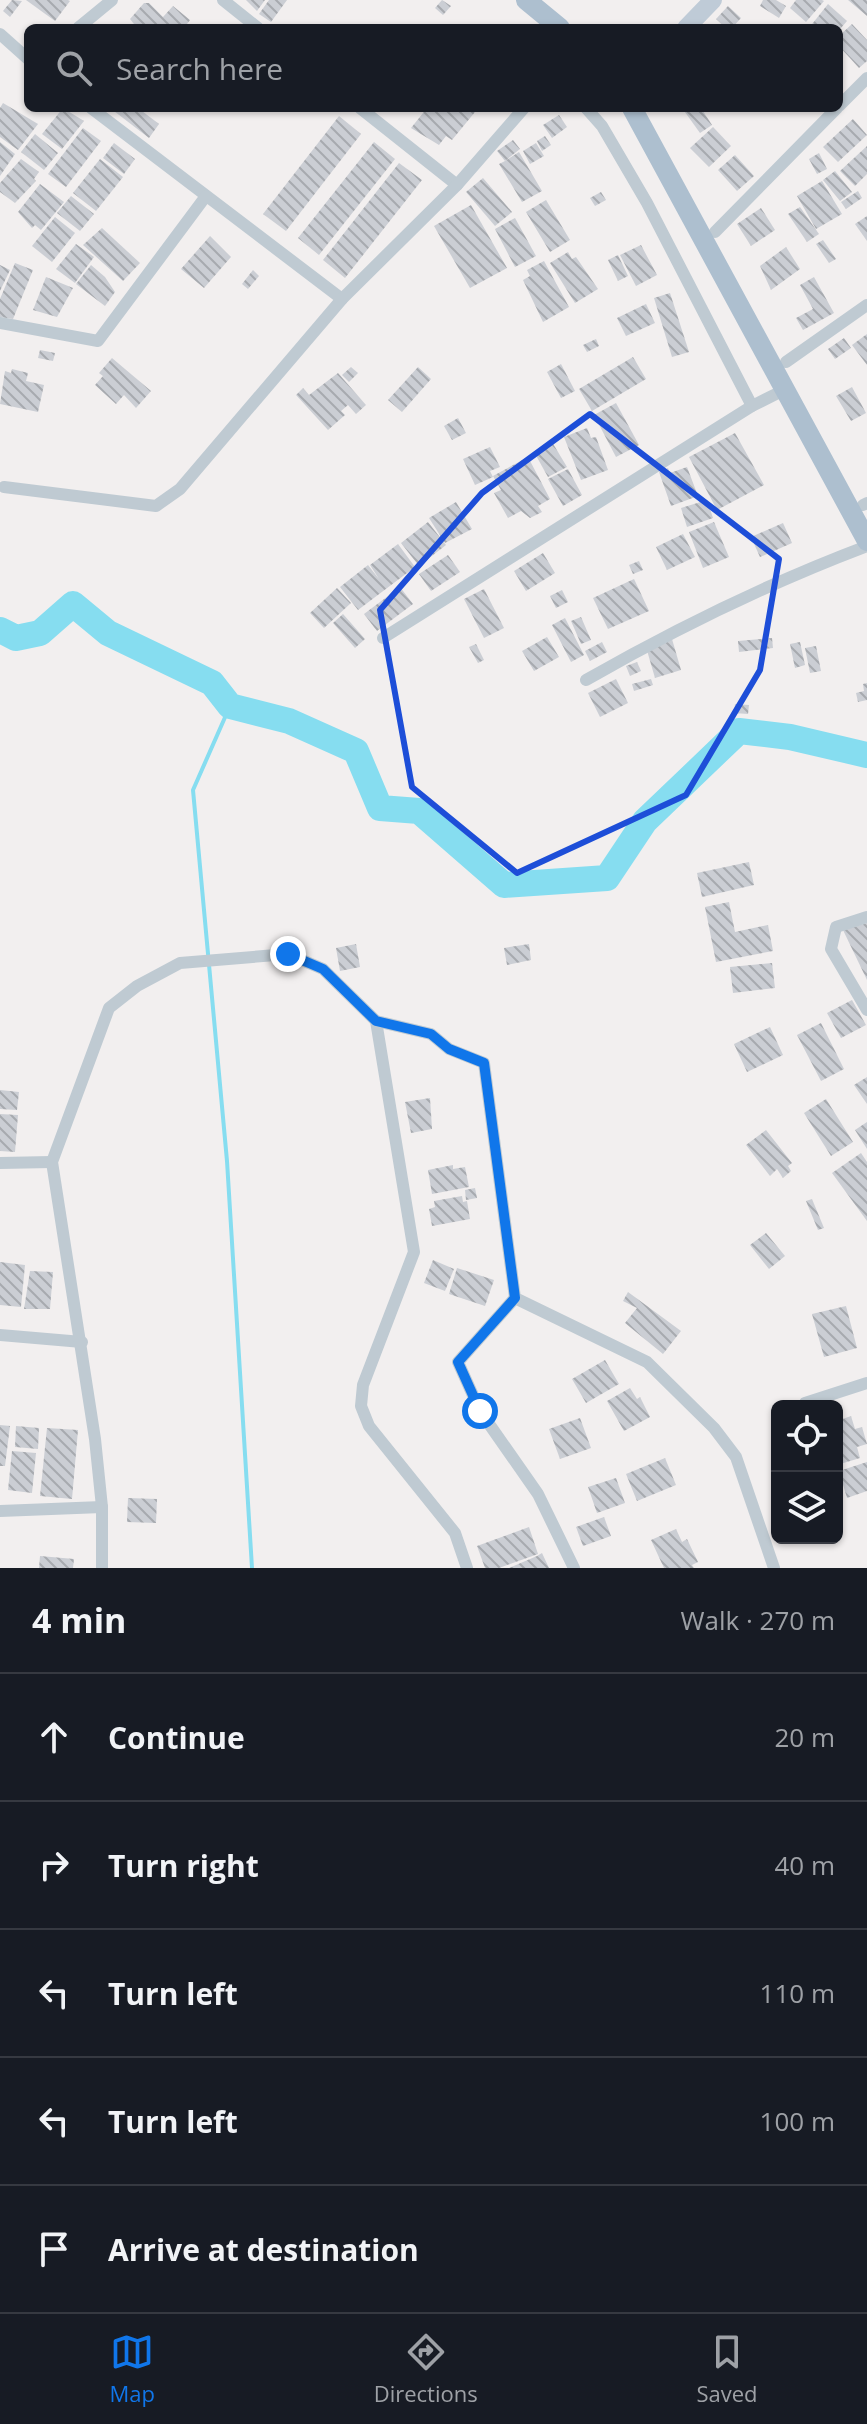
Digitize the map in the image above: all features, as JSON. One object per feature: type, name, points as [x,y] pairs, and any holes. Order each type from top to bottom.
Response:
[{"type":"main road","points":[[526,0],[555,24]]},
{"type":"main road","points":[[546,0],[573,24]]},
{"type":"main road","points":[[634,112],[867,543]]},
{"type":"main road","points":[[649,112],[866,506]]},
{"type":"street","points":[[83,24],[112,0]]},
{"type":"street","points":[[223,0],[253,24]]},
{"type":"street","points":[[690,24],[713,0]]},
{"type":"street","points":[[0,34],[24,55]]},
{"type":"street","points":[[843,102],[867,78]]},
{"type":"street","points":[[96,112],[342,299]]},
{"type":"street","points":[[365,112],[457,185]]},
{"type":"street","points":[[4,487],[156,506],[180,489],[342,299],[457,185],[521,112]]},
{"type":"street","points":[[590,112],[602,126],[647,203],[752,406]]},
{"type":"street","points":[[715,232],[833,112]]},
{"type":"street","points":[[0,323],[98,341],[206,196]]},
{"type":"street","points":[[786,362],[867,305]]},
{"type":"street","points":[[383,638],[752,406],[786,389]]},
{"type":"street","points":[[586,680],[670,632],[867,543]]},
{"type":"street","points":[[867,917],[836,927],[831,949],[867,1010]]},
{"type":"street","points":[[102,1568],[102,1507],[82,1342],[52,1162],[109,1008],[137,986],[180,963],[288,954],[323,969],[376,1021],[431,1034],[449,1049],[484,1063],[515,1298],[458,1362],[480,1411],[538,1494],[574,1568]]},
{"type":"street","points":[[376,1021],[414,1252],[363,1385],[361,1406],[369,1426],[455,1533],[467,1568]]},
{"type":"street","points":[[0,1163],[52,1162]]},
{"type":"street","points":[[515,1298],[647,1362],[714,1428],[736,1457],[774,1568]]},
{"type":"street","points":[[0,1335],[82,1342]]},
{"type":"street","points":[[814,1400],[867,1383]]},
{"type":"street","points":[[0,1511],[102,1507]]},
{"type":"highlighted area","points":[[590,414],[779,559],[760,670],[686,795],[517,873],[412,787],[380,610],[482,493]]},
{"type":"building","points":[[12,0],[22,1],[10,17],[3,11]]},
{"type":"building","points":[[26,0],[68,0],[70,1],[55,21]]},
{"type":"building","points":[[246,0],[265,0],[257,11]]},
{"type":"building","points":[[269,0],[287,0],[271,22],[259,14]]},
{"type":"building","points":[[442,0],[451,6],[443,15],[435,8]]},
{"type":"building","points":[[763,0],[776,0],[786,6],[779,18],[760,6]]},
{"type":"building","points":[[796,0],[824,1],[806,22],[790,8]]},
{"type":"building","points":[[848,0],[867,0],[867,16]]},
{"type":"building","points":[[144,3],[149,3],[163,17],[173,6],[190,20],[187,24],[134,24],[130,19]]},
{"type":"building","points":[[828,4],[847,21],[843,26],[812,24]]},
{"type":"building","points":[[728,6],[741,18],[736,24],[722,24],[716,19]]},
{"type":"building","points":[[852,24],[867,40],[867,61],[859,68],[843,50],[843,32]]},
{"type":"building","points":[[3,103],[38,124],[18,150],[0,137],[0,108]]},
{"type":"building","points":[[60,112],[69,112],[84,121],[62,149],[42,134]]},
{"type":"building","points":[[115,112],[143,112],[159,124],[149,138]]},
{"type":"building","points":[[424,112],[475,112],[452,140],[446,136],[439,145],[411,128]]},
{"type":"building","points":[[685,112],[704,112],[712,125],[700,133]]},
{"type":"building","points":[[559,115],[567,127],[552,138],[543,125]]},
{"type":"building","points":[[339,116],[361,134],[286,231],[263,214]]},
{"type":"building","points":[[853,119],[867,135],[838,162],[823,147]]},
{"type":"building","points":[[713,127],[731,146],[709,167],[690,148]]},
{"type":"building","points":[[83,128],[101,141],[66,187],[48,174]]},
{"type":"building","points":[[35,134],[58,153],[44,170],[21,152]]},
{"type":"building","points":[[545,136],[551,145],[542,151],[537,141]]},
{"type":"building","points":[[513,140],[520,149],[505,161],[497,151]]},
{"type":"building","points":[[0,142],[15,154],[0,176]]},
{"type":"building","points":[[374,142],[395,159],[319,255],[298,238]]},
{"type":"building","points":[[114,143],[135,159],[124,174],[103,158]]},
{"type":"building","points":[[536,143],[544,156],[530,164],[523,151]]},
{"type":"building","points":[[867,146],[867,174],[855,186],[840,171]]},
{"type":"building","points":[[519,152],[542,191],[522,202],[499,164]]},
{"type":"building","points":[[819,153],[827,169],[817,174],[809,159]]},
{"type":"building","points":[[735,155],[754,176],[737,191],[718,170]]},
{"type":"building","points":[[21,159],[39,172],[34,179],[36,181],[15,203],[0,192],[0,183]]},
{"type":"building","points":[[100,159],[123,177],[96,211],[73,193]]},
{"type":"building","points":[[399,163],[422,180],[345,278],[323,260]]},
{"type":"building","points":[[835,171],[852,192],[840,201],[823,180]]},
{"type":"building","points":[[483,178],[512,212],[495,226],[466,192]]},
{"type":"building","points":[[822,181],[842,214],[816,229],[797,196]]},
{"type":"building","points":[[40,184],[64,202],[41,230],[35,225],[32,228],[18,212]]},
{"type":"building","points":[[858,191],[862,198],[846,209],[841,202]]},
{"type":"building","points":[[601,192],[606,200],[595,206],[590,198]]},
{"type":"building","points":[[71,196],[94,214],[80,231],[57,213]]},
{"type":"building","points":[[546,200],[570,240],[550,252],[526,212]]},
{"type":"building","points":[[471,205],[507,268],[470,288],[434,226]]},
{"type":"building","points":[[800,207],[819,234],[807,242],[788,214]]},
{"type":"building","points":[[761,208],[775,230],[751,246],[737,224]]},
{"type":"building","points":[[867,216],[867,241],[855,224]]},
{"type":"building","points":[[55,217],[75,233],[52,262],[32,246]]},
{"type":"building","points":[[515,218],[536,256],[515,267],[495,229]]},
{"type":"building","points":[[102,228],[140,263],[123,281],[83,245]]},
{"type":"building","points":[[210,236],[231,257],[204,288],[181,269]]},
{"type":"building","points":[[823,240],[836,259],[829,263],[816,244]]},
{"type":"building","points":[[76,244],[94,257],[75,283],[56,269]]},
{"type":"building","points":[[641,245],[657,275],[636,286],[620,255]]},
{"type":"building","points":[[786,247],[800,269],[771,290],[760,266]]},
{"type":"building","points":[[568,252],[572,259],[576,257],[598,289],[575,303],[550,263]]},
{"type":"building","points":[[618,255],[628,276],[618,281],[608,260]]},
{"type":"building","points":[[544,261],[569,307],[543,322],[523,280],[530,276],[527,270]]},
{"type":"building","points":[[15,263],[33,270],[13,319],[0,317],[0,299]]},
{"type":"building","points":[[0,265],[10,270],[0,291]]},
{"type":"building","points":[[91,265],[105,277],[115,292],[105,306],[76,284]]},
{"type":"building","points":[[253,270],[259,276],[248,289],[242,284]]},
{"type":"building","points":[[46,277],[73,288],[57,317],[33,310]]},
{"type":"building","points":[[814,277],[834,313],[803,330],[796,318],[813,309],[800,285]]},
{"type":"building","points":[[670,293],[689,352],[672,357],[654,298]]},
{"type":"building","points":[[646,304],[655,323],[626,336],[617,318]]},
{"type":"building","points":[[867,334],[867,365],[852,345]]},
{"type":"building","points":[[844,338],[851,348],[835,359],[828,349]]},
{"type":"building","points":[[596,339],[599,346],[587,352],[583,345]]},
{"type":"building","points":[[40,350],[55,353],[53,361],[38,358]]},
{"type":"building","points":[[633,357],[646,379],[592,411],[579,389]]},
{"type":"building","points":[[112,358],[151,391],[136,408],[124,395],[116,404],[95,385],[103,376],[99,373]]},
{"type":"building","points":[[561,364],[575,391],[561,398],[547,372]]},
{"type":"building","points":[[351,367],[358,373],[349,382],[342,375]]},
{"type":"building","points":[[418,367],[431,379],[402,412],[388,400]]},
{"type":"building","points":[[12,369],[28,373],[26,381],[44,385],[38,412],[0,404],[5,371],[11,373]]},
{"type":"building","points":[[338,373],[366,405],[356,414],[348,405],[341,411],[345,415],[328,430],[296,395],[303,388],[309,395]]},
{"type":"building","points":[[852,387],[866,413],[851,421],[836,396]]},
{"type":"building","points":[[616,403],[639,445],[616,457],[594,415]]},
{"type":"building","points":[[458,418],[466,433],[452,440],[444,426]]},
{"type":"building","points":[[587,428],[591,438],[596,437],[608,470],[581,480],[564,437]]},
{"type":"building","points":[[735,433],[764,485],[717,510],[689,457]]},
{"type":"building","points":[[552,442],[567,467],[548,477],[534,452]]},
{"type":"building","points":[[490,447],[500,467],[490,471],[493,477],[475,485],[463,459]]},
{"type":"building","points":[[528,457],[550,499],[538,506],[542,512],[530,518],[521,511],[508,518],[494,493],[501,490],[493,476]]},
{"type":"building","points":[[687,467],[698,496],[671,506],[659,472],[668,468],[670,473]]},
{"type":"building","points":[[568,469],[582,495],[563,506],[548,479]]},
{"type":"building","points":[[707,500],[713,518],[687,527],[681,508]]},
{"type":"building","points":[[456,502],[472,529],[445,543],[429,518]]},
{"type":"building","points":[[428,522],[446,545],[419,566],[401,543]]},
{"type":"building","points":[[714,522],[729,557],[703,568],[689,532]]},
{"type":"building","points":[[783,523],[792,543],[760,557],[751,537]]},
{"type":"building","points":[[683,534],[695,557],[667,570],[656,547]]},
{"type":"building","points":[[398,544],[415,567],[358,610],[340,587],[368,565],[379,579],[370,565]]},
{"type":"building","points":[[543,553],[555,573],[526,591],[514,571]]},
{"type":"building","points":[[448,555],[460,572],[431,591],[419,574]]},
{"type":"building","points":[[639,561],[643,570],[633,574],[629,565]]},
{"type":"building","points":[[634,579],[649,611],[608,629],[593,598]]},
{"type":"building","points":[[400,587],[413,604],[377,631],[364,614]]},
{"type":"building","points":[[337,588],[351,603],[324,628],[310,613]]},
{"type":"building","points":[[484,589],[504,628],[484,638],[464,599]]},
{"type":"building","points":[[562,590],[568,602],[556,608],[550,596]]},
{"type":"building","points":[[343,614],[365,639],[355,648],[333,623]]},
{"type":"building","points":[[581,617],[591,640],[581,644],[571,621]]},
{"type":"building","points":[[565,618],[584,655],[571,662],[552,625]]},
{"type":"building","points":[[547,637],[559,657],[534,671],[522,651]]},
{"type":"building","points":[[772,638],[773,648],[739,652],[738,641]]},
{"type":"building","points":[[672,639],[681,670],[655,678],[646,647]]},
{"type":"building","points":[[602,642],[607,652],[590,661],[585,651]]},
{"type":"building","points":[[800,642],[805,665],[795,668],[790,644]]},
{"type":"building","points":[[476,644],[484,660],[478,663],[469,647]]},
{"type":"building","points":[[816,646],[821,671],[810,673],[805,648]]},
{"type":"building","points":[[637,662],[641,671],[630,676],[626,666]]},
{"type":"building","points":[[616,679],[628,703],[600,717],[588,693]]},
{"type":"building","points":[[651,679],[653,685],[634,691],[632,684]]},
{"type":"building","points":[[867,683],[867,700],[858,702],[856,693],[864,691],[863,684]]},
{"type":"building","points":[[735,704],[749,705],[748,714],[734,713]]},
{"type":"building","points":[[749,862],[754,885],[702,897],[697,873]]},
{"type":"building","points":[[729,902],[735,932],[768,925],[773,951],[716,962],[705,907]]},
{"type":"building","points":[[867,923],[867,980],[843,930]]},
{"type":"building","points":[[356,944],[360,967],[340,971],[336,948]]},
{"type":"building","points":[[529,944],[531,960],[507,965],[504,948]]},
{"type":"building","points":[[772,963],[775,988],[733,993],[730,967]]},
{"type":"building","points":[[852,1000],[866,1025],[841,1038],[827,1013]]},
{"type":"building","points":[[821,1023],[844,1069],[821,1081],[797,1035]]},
{"type":"building","points":[[770,1027],[783,1055],[747,1072],[734,1044]]},
{"type":"building","points":[[867,1077],[867,1104],[854,1085]]},
{"type":"building","points":[[0,1090],[19,1092],[17,1110],[0,1109]]},
{"type":"building","points":[[430,1098],[432,1129],[411,1133],[405,1102]]},
{"type":"building","points":[[826,1099],[853,1142],[831,1156],[804,1113]]},
{"type":"building","points":[[0,1114],[18,1115],[15,1152],[0,1151]]},
{"type":"building","points":[[867,1122],[867,1149],[855,1130]]},
{"type":"building","points":[[766,1130],[792,1163],[788,1166],[791,1171],[783,1178],[777,1169],[770,1176],[746,1145]]},
{"type":"building","points":[[861,1153],[867,1162],[867,1221],[832,1173]]},
{"type":"building","points":[[453,1165],[453,1169],[465,1167],[469,1187],[432,1194],[428,1170]]},
{"type":"building","points":[[475,1188],[477,1198],[466,1200],[465,1190]]},
{"type":"building","points":[[462,1196],[463,1202],[467,1201],[470,1219],[432,1226],[429,1209],[435,1207],[434,1201]]},
{"type":"building","points":[[812,1199],[824,1228],[818,1230],[806,1201]]},
{"type":"building","points":[[766,1233],[785,1256],[769,1269],[750,1245]]},
{"type":"building","points":[[433,1260],[454,1269],[445,1291],[424,1283]]},
{"type":"building","points":[[0,1262],[25,1265],[21,1307],[0,1305]]},
{"type":"building","points":[[457,1268],[494,1280],[485,1306],[449,1294]]},
{"type":"building","points":[[30,1271],[53,1272],[50,1309],[24,1309]]},
{"type":"building","points":[[628,1292],[681,1331],[663,1354],[625,1323],[637,1308],[623,1301]]},
{"type":"building","points":[[846,1306],[857,1348],[824,1357],[812,1314]]},
{"type":"building","points":[[605,1360],[619,1384],[586,1403],[572,1379]]},
{"type":"building","points":[[630,1388],[637,1399],[640,1397],[650,1417],[624,1431],[607,1401]]},
{"type":"building","points":[[851,1416],[855,1429],[862,1427],[867,1444],[857,1447],[860,1458],[843,1463],[843,1419]]},
{"type":"building","points":[[580,1418],[591,1448],[560,1459],[549,1429]]},
{"type":"building","points":[[0,1425],[10,1426],[5,1466],[0,1466]]},
{"type":"building","points":[[16,1426],[39,1428],[38,1449],[15,1447]]},
{"type":"building","points":[[47,1428],[78,1430],[72,1499],[40,1496]]},
{"type":"building","points":[[12,1451],[36,1453],[32,1493],[8,1490]]},
{"type":"building","points":[[665,1458],[676,1485],[637,1501],[626,1474]]},
{"type":"building","points":[[867,1462],[867,1491],[847,1498],[843,1470]]},
{"type":"building","points":[[616,1478],[625,1503],[597,1513],[588,1487]]},
{"type":"building","points":[[128,1498],[157,1499],[156,1523],[127,1522]]},
{"type":"building","points":[[604,1517],[611,1536],[583,1546],[576,1527]]},
{"type":"building","points":[[529,1527],[538,1554],[499,1568],[485,1568],[477,1546]]},
{"type":"building","points":[[676,1529],[682,1542],[687,1539],[698,1562],[692,1565],[694,1568],[664,1568],[651,1540]]},
{"type":"building","points":[[542,1553],[549,1568],[509,1568],[537,1556]]},
{"type":"building","points":[[40,1556],[74,1559],[73,1568],[39,1568]]},
{"type":"waterway","points":[[0,630],[16,638],[40,633],[73,604],[108,633],[212,683],[230,706],[289,721],[356,751],[380,808],[419,811],[504,885],[607,878],[645,821],[739,731],[790,737],[867,755]]},
{"type":"waterway","points":[[230,706],[193,790],[227,1161],[252,1568]]},
{"type":"route","points":[[288,954],[323,969],[376,1021],[431,1034],[449,1049],[484,1063],[515,1298],[458,1362],[480,1411]]}]
